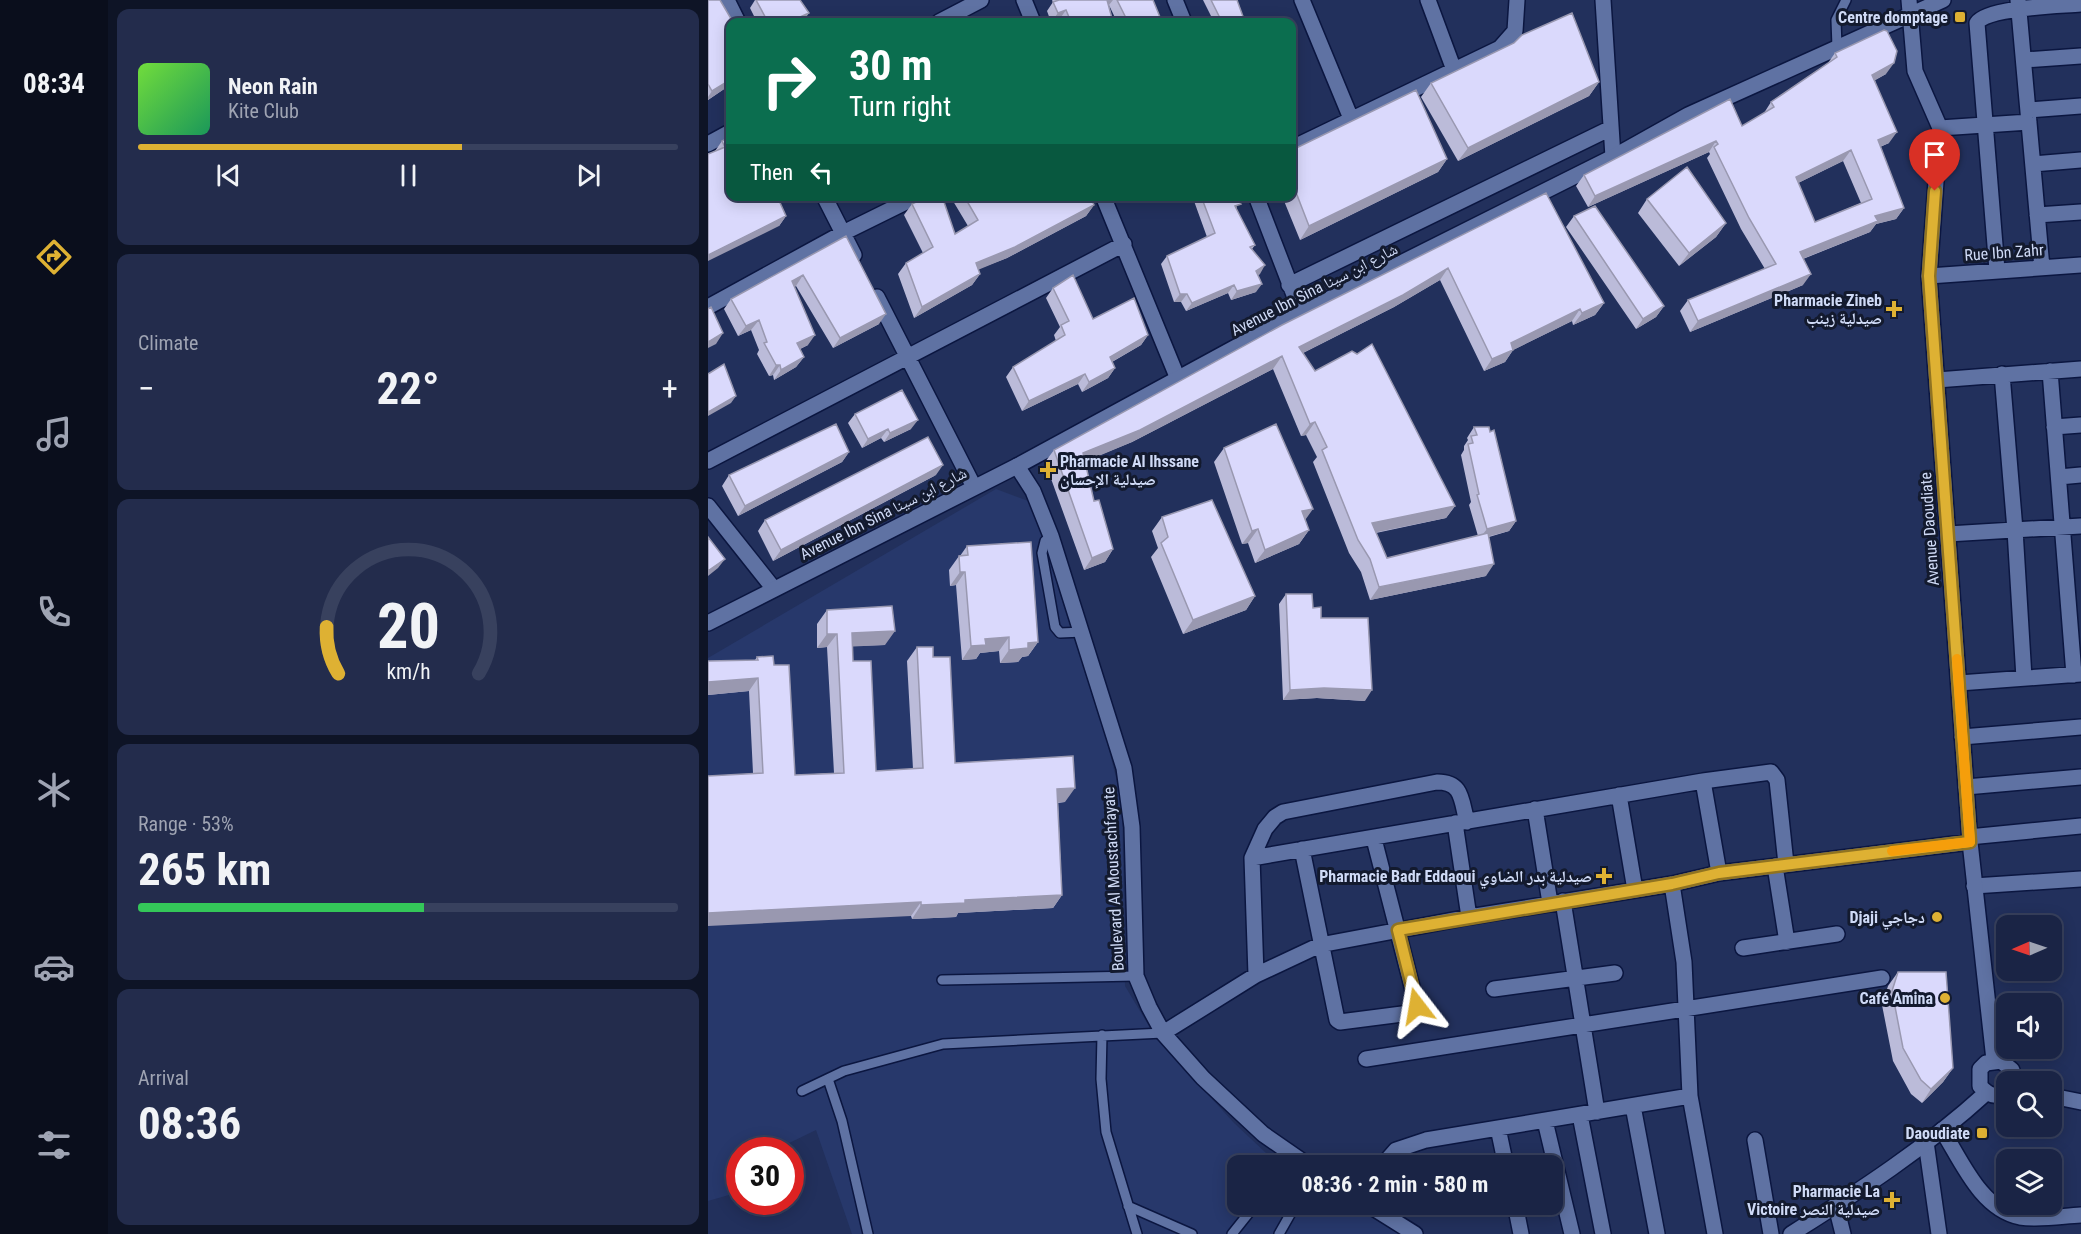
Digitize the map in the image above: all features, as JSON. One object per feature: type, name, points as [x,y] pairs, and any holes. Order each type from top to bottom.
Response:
[{"type":"street","points":[[727,0],[736,18]]},
{"type":"street","points":[[947,18],[981,0]]},
{"type":"street","points":[[1024,0],[1031,18]]},
{"type":"street","points":[[1175,0],[1182,18]]},
{"type":"street","points":[[1302,0],[1352,121]]},
{"type":"street","points":[[1428,0],[1454,70]]},
{"type":"street","points":[[1296,146],[1500,48],[1515,31],[1517,0]]},
{"type":"street","points":[[1603,0],[1613,157]]},
{"type":"street","name":"Avenue Ibn Sina شارع ابن سينا","points":[[708,623],[1017,466],[1119,408],[1613,157],[1688,115],[1837,46],[1909,7],[1943,0]]},
{"type":"street","points":[[1996,270],[1977,23],[1988,16],[2019,5],[2081,4]]},
{"type":"street","points":[[2019,5],[2042,268]]},
{"type":"street","name":"Avenue Daoudiate","points":[[1909,7],[1915,71],[1940,128],[1929,276],[1970,839],[1994,1060]]},
{"type":"street","points":[[2024,60],[2081,56]]},
{"type":"street","points":[[1940,128],[1984,124],[2081,106]]},
{"type":"street","points":[[1289,285],[1611,128]]},
{"type":"street","points":[[708,144],[726,134]]},
{"type":"street","points":[[2033,164],[2081,160]]},
{"type":"street","points":[[827,201],[859,264]]},
{"type":"street","points":[[708,307],[843,233],[908,201]]},
{"type":"street","points":[[1106,201],[1178,379]]},
{"type":"street","points":[[1258,201],[1289,285],[1302,313]]},
{"type":"street","points":[[2037,215],[2081,212]]},
{"type":"street","points":[[708,461],[1124,244]]},
{"type":"street","name":"Rue Ibn Zahr","points":[[1929,276],[2081,265]]},
{"type":"street","points":[[870,284],[974,486]]},
{"type":"street","points":[[1937,380],[2081,369]]},
{"type":"street","points":[[1959,683],[2078,674],[2074,577],[2063,527],[2050,371]]},
{"type":"street","points":[[2002,374],[2024,678]]},
{"type":"street","points":[[2054,427],[2081,425]]},
{"type":"street","name":"Boulevard Al Moustachfayate","points":[[1017,466],[1034,491],[1051,536],[1124,768],[1132,827],[1136,976],[1163,1033],[1203,1078],[1263,1134],[1293,1155]]},
{"type":"street","points":[[2059,477],[2081,476]]},
{"type":"street","points":[[708,506],[774,589]]},
{"type":"street","points":[[1947,534],[2081,526]]},
{"type":"street","points":[[1962,738],[2081,728]]},
{"type":"street","points":[[1252,858],[1765,772],[1775,775],[1786,942]]},
{"type":"street","points":[[1966,787],[2081,777]]},
{"type":"street","points":[[1703,781],[1719,873]]},
{"type":"street","points":[[1256,975],[1252,858],[1265,829],[1275,817],[1283,812],[1437,782],[1449,782],[1458,789],[1469,917]]},
{"type":"street","points":[[1619,795],[1635,890]]},
{"type":"street","points":[[1536,809],[1575,977],[1597,1112]]},
{"type":"street","points":[[1163,1033],[1256,975],[1320,945],[1469,917],[1672,884],[1719,873],[2081,826]]},
{"type":"street","points":[[1302,849],[1320,945],[1338,1022],[1410,1012],[1414,1011],[1417,1006],[1374,838]]},
{"type":"street","points":[[1974,886],[2081,879]]},
{"type":"street","points":[[1672,884],[1684,962],[1690,1096],[1715,1234]]},
{"type":"street","points":[[1743,948],[1837,934]]},
{"type":"street","points":[[1494,989],[1615,973]]},
{"type":"street","points":[[1366,1059],[1583,1023],[1882,978]]},
{"type":"street","points":[[1996,1095],[1986,1093],[1980,1086],[1980,1069],[1994,1060],[2008,1064],[2012,1071]]},
{"type":"street","points":[[1791,1234],[1836,1206],[1926,1142],[1986,1093]]},
{"type":"street","points":[[1392,1155],[1396,1150],[1406,1146],[1690,1096]]},
{"type":"street","points":[[2062,1098],[2081,1102]]},
{"type":"street","points":[[1634,1106],[1657,1234]]},
{"type":"street","points":[[1580,1115],[1603,1234]]},
{"type":"street","points":[[1545,1121],[1572,1234]]},
{"type":"street","points":[[1498,1128],[1504,1155]]},
{"type":"street","points":[[1942,1130],[1989,1203],[2003,1212],[2022,1218],[2081,1215]]},
{"type":"street","points":[[1755,1140],[1771,1234]]},
{"type":"street","points":[[1926,1142],[1939,1234]]},
{"type":"street","points":[[1836,1206],[1843,1234]]},
{"type":"street","points":[[1385,1215],[1415,1234]]},
{"type":"street","points":[[1517,1215],[1521,1234]]},
{"type":"lane","points":[[1837,46],[1836,20],[1846,0]]},
{"type":"lane","points":[[1051,536],[1046,541],[1042,553],[1055,627],[1060,633],[1083,632]]},
{"type":"lane","points":[[942,980],[1136,976]]},
{"type":"lane","points":[[802,1091],[864,1065],[943,1044],[1163,1033]]},
{"type":"lane","points":[[1102,1035],[1101,1079],[1106,1132],[1137,1234]]},
{"type":"lane","points":[[828,1079],[842,1121],[868,1234]]},
{"type":"lane","points":[[1128,1206],[1192,1234]]},
{"type":"lane","points":[[1232,1234],[1247,1215]]},
{"type":"lane","points":[[1279,1234],[1290,1215]]},
{"type":"shaded area","points":[[996,489],[1031,502],[1107,742],[1122,802],[1125,986],[1156,1038],[1234,1123],[1269,1155],[1227,1155],[1227,1215],[1369,1215],[1401,1234],[852,1234],[816,1130],[802,1137],[726,1137],[726,1196],[708,1201],[708,658]]},
{"type":"building","points":[[708,0],[720,0],[731,18],[726,18],[726,82],[712,91],[708,84]]},
{"type":"building","points":[[756,0],[800,0],[809,13],[798,18],[766,18]]},
{"type":"building","points":[[1107,0],[1112,18],[1069,18],[1066,10],[1058,13],[1053,2]]},
{"type":"building","points":[[1117,0],[1153,0],[1160,18],[1126,18]]},
{"type":"building","points":[[1211,0],[1237,0],[1244,18],[1220,18]]},
{"type":"building","points":[[1572,13],[1599,82],[1468,148],[1431,83],[1514,43],[1522,35]]},
{"type":"building","points":[[1884,30],[1887,31],[1897,51],[1894,63],[1872,75],[1897,132],[1878,140],[1904,208],[1875,216],[1878,221],[1800,252],[1811,274],[1698,321],[1688,300],[1776,264],[1749,218],[1714,147],[1718,144],[1716,141],[1595,196],[1584,175],[1730,99],[1742,126],[1774,107],[1771,102],[1837,57],[1835,53]],"holes":[[[1851,150],[1872,199],[1815,222],[1796,177]]]},
{"type":"building","points":[[1416,90],[1447,159],[1309,226],[1296,192],[1296,148]]},
{"type":"building","points":[[726,139],[726,201],[779,201],[786,216],[708,255],[708,154],[725,147],[722,141]]},
{"type":"building","points":[[1687,167],[1726,223],[1689,253],[1647,199]]},
{"type":"building","points":[[1546,193],[1604,303],[1582,313],[1580,309],[1511,343],[1513,350],[1492,359],[1448,268],[1403,295],[1299,347],[1315,371],[1352,351],[1357,354],[1372,344],[1455,506],[1372,523],[1387,558],[1488,533],[1494,564],[1379,587],[1370,559],[1358,540],[1322,450],[1327,447],[1315,422],[1310,424],[1282,356],[1140,430],[1083,453],[1094,501],[1099,500],[1113,549],[1092,558],[1054,450],[1282,325]]},
{"type":"building","points":[[918,201],[944,201],[955,234],[978,220],[967,201],[1092,201],[1094,205],[1015,247],[976,263],[980,274],[922,307],[906,263],[933,247],[912,204]]},
{"type":"building","points":[[1203,201],[1239,201],[1241,204],[1235,206],[1255,245],[1250,247],[1265,265],[1256,271],[1262,284],[1237,291],[1234,285],[1192,303],[1187,294],[1180,294],[1167,256],[1215,233]]},
{"type":"building","points":[[1595,206],[1664,306],[1643,319],[1574,216]]},
{"type":"building","points":[[846,236],[886,314],[840,338],[803,275],[792,281],[815,335],[797,343],[804,357],[781,370],[780,365],[776,365],[764,343],[767,342],[759,320],[746,326],[731,299]]},
{"type":"building","points":[[1073,275],[1093,319],[1134,298],[1148,335],[1110,357],[1115,368],[1089,382],[1085,374],[1029,401],[1013,367],[1065,335],[1061,325],[1069,321],[1053,288]]},
{"type":"building","points":[[711,307],[723,333],[708,342],[708,309]]},
{"type":"building","points":[[724,364],[736,396],[708,412],[708,374]]},
{"type":"building","points":[[902,390],[918,420],[890,433],[888,429],[868,439],[855,414]]},
{"type":"building","points":[[836,424],[849,452],[745,506],[729,475]]},
{"type":"building","points":[[1276,424],[1313,509],[1302,511],[1309,530],[1265,550],[1258,529],[1252,531],[1224,448]]},
{"type":"building","points":[[1474,427],[1489,427],[1490,432],[1494,430],[1516,521],[1487,529],[1477,495],[1479,494],[1468,444],[1473,443],[1471,436],[1477,435]]},
{"type":"building","points":[[928,437],[943,465],[781,550],[765,520]]},
{"type":"building","points":[[1212,500],[1255,596],[1193,620],[1161,543],[1168,537],[1162,517]]},
{"type":"building","points":[[708,537],[725,559],[708,571]]},
{"type":"building","points":[[1031,542],[1038,642],[1028,643],[1028,648],[1009,650],[1009,637],[985,639],[986,645],[971,646],[965,572],[960,572],[959,556],[968,555],[967,546]]},
{"type":"building","points":[[1286,594],[1312,594],[1313,608],[1321,607],[1321,618],[1368,618],[1372,690],[1324,688],[1290,690]]},
{"type":"building","points":[[892,606],[895,631],[852,633],[853,661],[871,661],[876,771],[923,768],[917,647],[933,647],[933,657],[950,657],[955,763],[1073,756],[1075,788],[1057,789],[1062,895],[965,900],[965,903],[921,905],[921,902],[708,913],[708,776],[763,773],[758,678],[708,682],[708,661],[758,660],[757,657],[773,656],[774,665],[789,665],[795,775],[844,773],[837,634],[827,634],[827,610]]},
{"type":"building","points":[[1898,972],[1946,972],[1953,1068],[1931,1089],[1921,1080],[1903,1048],[1892,991]]},
{"type":"slow traffic","points":[[1892,851],[1970,842],[1957,659]]},
{"type":"place","name":"Centre domptage","points":[[1960,17]]},
{"type":"place","name":"Pharmacie Zineb صيدلية زينب","points":[[1894,309]]},
{"type":"place","name":"Pharmacie Al Ihssane صيدلية الإحسان","points":[[1048,470]]},
{"type":"place","name":"Pharmacie Badr Eddaoui صيدلية بدر الضاوي","points":[[1604,876]]},
{"type":"place","name":"Djaji دجاجي","points":[[1937,917]]},
{"type":"place","name":"Café Amina","points":[[1945,998]]},
{"type":"place","name":"Daoudiate","points":[[1982,1133]]},
{"type":"place","name":"Pharmacie La Victoire صيدلية النصر","points":[[1892,1200]]},
{"type":"route","points":[[1417,1006],[1398,930],[1672,884],[1719,873],[1970,842],[1929,276],[1935,191]]}]
